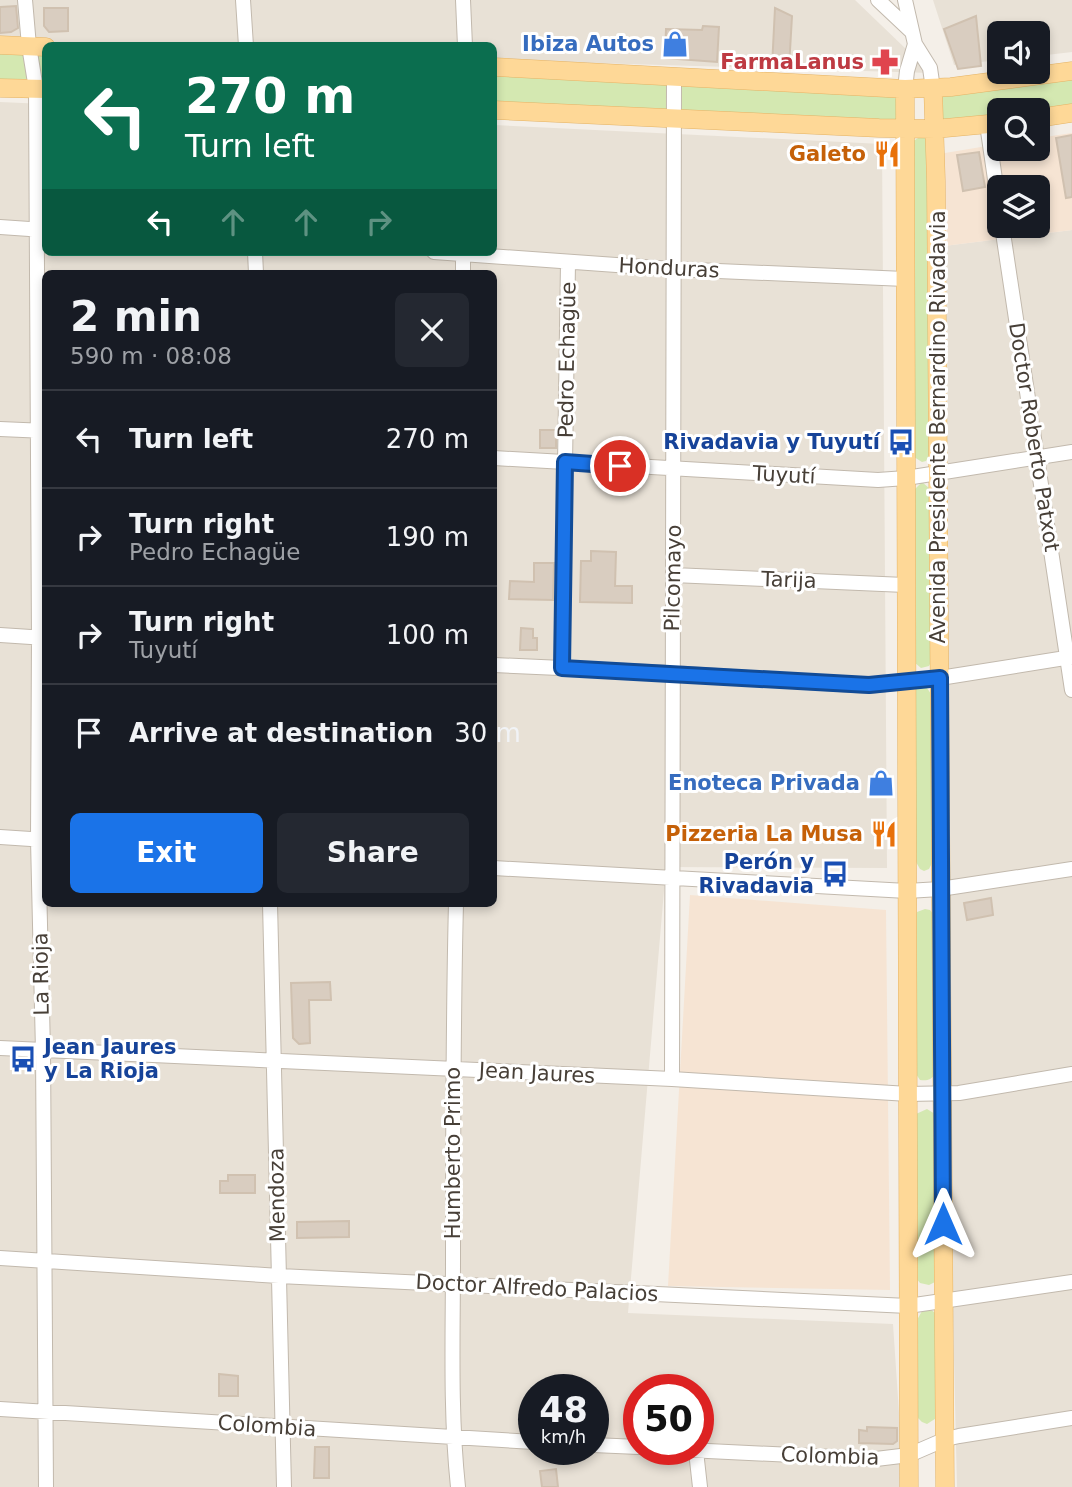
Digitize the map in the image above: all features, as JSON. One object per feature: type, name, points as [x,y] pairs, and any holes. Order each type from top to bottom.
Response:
[{"type":"main road","points":[[0,45],[37,46]]},
{"type":"main road","points":[[497,66],[905,89],[933,89],[1072,71]]},
{"type":"main road","points":[[0,88],[41,89]]},
{"type":"main road","name":"Avenida Presidente Bernardino Rivadavia","points":[[905,89],[909,1487]]},
{"type":"main road","name":"Avenida Presidente Bernardino Rivadavia","points":[[933,89],[945,1487]]},
{"type":"main road","points":[[497,110],[905,129],[987,124]]},
{"type":"main road","points":[[1050,116],[1072,113]]},
{"type":"street","name":"La Rioja","points":[[25,0],[37,46],[41,89],[42,840]]},
{"type":"street","points":[[243,0],[246,42]]},
{"type":"street","points":[[463,0],[465,42]]},
{"type":"street","points":[[878,0],[914,38]]},
{"type":"street","name":"Avenida Presidente Bernardino Rivadavia","points":[[905,0],[914,38],[930,68],[933,89]]},
{"type":"street","name":"Avenida Presidente Bernardino Rivadavia","points":[[905,89],[914,38]]},
{"type":"street","name":"Pilcomayo","points":[[672,1079],[674,77]]},
{"type":"street","points":[[0,227],[41,229]]},
{"type":"street","name":"Doctor Roberto Patxot","points":[[1004,238],[1070,659],[1072,690]]},
{"type":"street","name":"Honduras","points":[[497,256],[672,269],[905,279]]},
{"type":"street","name":"Pedro Echagüe","points":[[562,668],[569,262]]},
{"type":"street","points":[[0,429],[42,431]]},
{"type":"street","name":"Tuyutí","points":[[497,458],[878,480],[1072,452]]},
{"type":"street","name":"Tarija","points":[[673,575],[905,585]]},
{"type":"street","points":[[0,635],[42,638]]},
{"type":"street","points":[[497,665],[869,685],[906,683],[1070,659]]},
{"type":"street","points":[[0,837],[42,840]]},
{"type":"street","points":[[497,868],[907,891],[940,889],[1072,869]]},
{"type":"street","name":"La Rioja","points":[[42,907],[46,1487]]},
{"type":"street","name":"Mendoza","points":[[270,907],[284,1487]]},
{"type":"street","name":"Humberto Primo","points":[[456,907],[453,1284],[454,1437],[458,1487]]},
{"type":"street","name":"Jean Jaures","points":[[0,1048],[672,1079],[943,1095],[1072,1074]]},
{"type":"street","name":"Doctor Alfredo Palacios","points":[[0,1258],[279,1276],[908,1306],[1072,1282]]},
{"type":"street","name":"Colombia","points":[[0,1409],[518,1441]]},
{"type":"street","name":"Colombia","points":[[714,1452],[876,1460],[909,1455],[946,1439],[1072,1418]]},
{"type":"street","points":[[698,1465],[700,1487]]},
{"type":"shaded area","points":[[0,0],[855,0],[931,73],[497,60],[497,42],[42,42],[42,45],[0,45]]},
{"type":"shaded area","points":[[933,0],[1072,0],[1072,52],[1050,55],[1050,21],[987,21],[987,61],[954,65]]},
{"type":"shaded area","points":[[0,102],[42,104],[42,256],[497,256],[497,125],[882,144],[887,868],[666,867],[628,1313],[893,1324],[904,1487],[0,1487]]},
{"type":"shaded area","points":[[1072,133],[1072,230],[1050,233],[1050,175],[987,175],[987,238],[1008,238],[928,248],[927,156],[987,146],[987,161],[1050,161],[1050,136]]},
{"type":"shaded area","points":[[1072,230],[1072,1487],[957,1487],[928,248],[1008,238],[1050,238],[1050,233]]},
{"type":"shaded area","points":[[690,895],[886,910],[890,1290],[668,1286]]},
{"type":"green space","points":[[0,45],[42,47],[42,89],[0,88]]},
{"type":"green space","points":[[497,67],[905,89],[904,129],[497,110]]},
{"type":"green space","points":[[1072,71],[1072,113],[1050,112],[1050,98],[987,98],[987,124],[935,129],[933,89],[987,82],[1050,84],[1050,74]]},
{"type":"green space","points":[[925,137],[927,143],[930,453],[926,461],[922,462],[914,457],[913,141]]},
{"type":"green space","points":[[922,482],[929,488],[932,660],[929,666],[921,668],[914,662],[913,491]]},
{"type":"green space","points":[[917,688],[927,688],[931,694],[933,861],[929,869],[924,871],[916,862],[914,691]]},
{"type":"green space","points":[[925,909],[933,914],[935,1074],[930,1079],[920,1080],[916,1074],[916,916],[917,912]]},
{"type":"green space","points":[[927,1109],[935,1114],[935,1282],[929,1285],[920,1283],[916,1278],[916,1114]]},
{"type":"green space","points":[[931,1310],[937,1314],[938,1417],[927,1424],[916,1416],[917,1320],[922,1311]]},
{"type":"building","points":[[16,6],[18,28],[0,33],[0,7]]},
{"type":"building","points":[[44,8],[68,8],[68,31],[49,32],[44,26]]},
{"type":"building","points":[[775,8],[792,16],[789,68],[772,67]]},
{"type":"building","points":[[976,16],[981,66],[958,69],[944,29]]},
{"type":"building","points":[[703,26],[719,27],[717,62],[665,58],[666,29],[702,30]]},
{"type":"building","points":[[1072,135],[1072,197],[1066,198],[1056,138]]},
{"type":"building","points":[[979,152],[985,187],[963,191],[957,155]]},
{"type":"building","points":[[540,430],[556,430],[556,448],[540,448]]},
{"type":"building","points":[[591,551],[616,552],[615,586],[632,586],[632,603],[580,602],[581,561],[591,561]]},
{"type":"building","points":[[534,563],[554,563],[553,600],[509,599],[510,581],[534,582]]},
{"type":"building","points":[[521,628],[533,629],[533,638],[537,638],[537,650],[520,650]]},
{"type":"building","points":[[991,898],[993,915],[967,920],[964,903]]},
{"type":"building","points":[[330,982],[331,1000],[309,1000],[310,1043],[299,1044],[293,1038],[291,983]]},
{"type":"building","points":[[228,1175],[255,1175],[255,1193],[220,1193],[220,1181],[228,1181]]},
{"type":"building","points":[[349,1221],[349,1237],[297,1238],[297,1222]]},
{"type":"building","points":[[219,1374],[238,1376],[238,1396],[219,1396]]},
{"type":"building","points":[[867,1427],[897,1428],[897,1441],[893,1444],[859,1443],[859,1430],[867,1431]]},
{"type":"building","points":[[315,1447],[329,1447],[329,1478],[314,1478]]},
{"type":"building","points":[[556,1469],[558,1487],[542,1487],[540,1471]]},
{"type":"place","name":"Ibiza Autos","points":[[675,44]]},
{"type":"place","name":"FarmaLanus","points":[[885,62]]},
{"type":"place","name":"Galeto","points":[[887,154]]},
{"type":"place","name":"Rivadavia y Tuyutí","points":[[901,442]]},
{"type":"place","name":"Enoteca Privada","points":[[881,783]]},
{"type":"place","name":"Pizzeria La Musa","points":[[884,834]]},
{"type":"place","name":"Perón y Rivadavia","points":[[835,874]]},
{"type":"place","name":"Jean Jaures y La Rioja","points":[[23,1059]]},
{"type":"route","points":[[620,466],[565,462],[562,668],[869,685],[940,678],[943,1224]]}]
